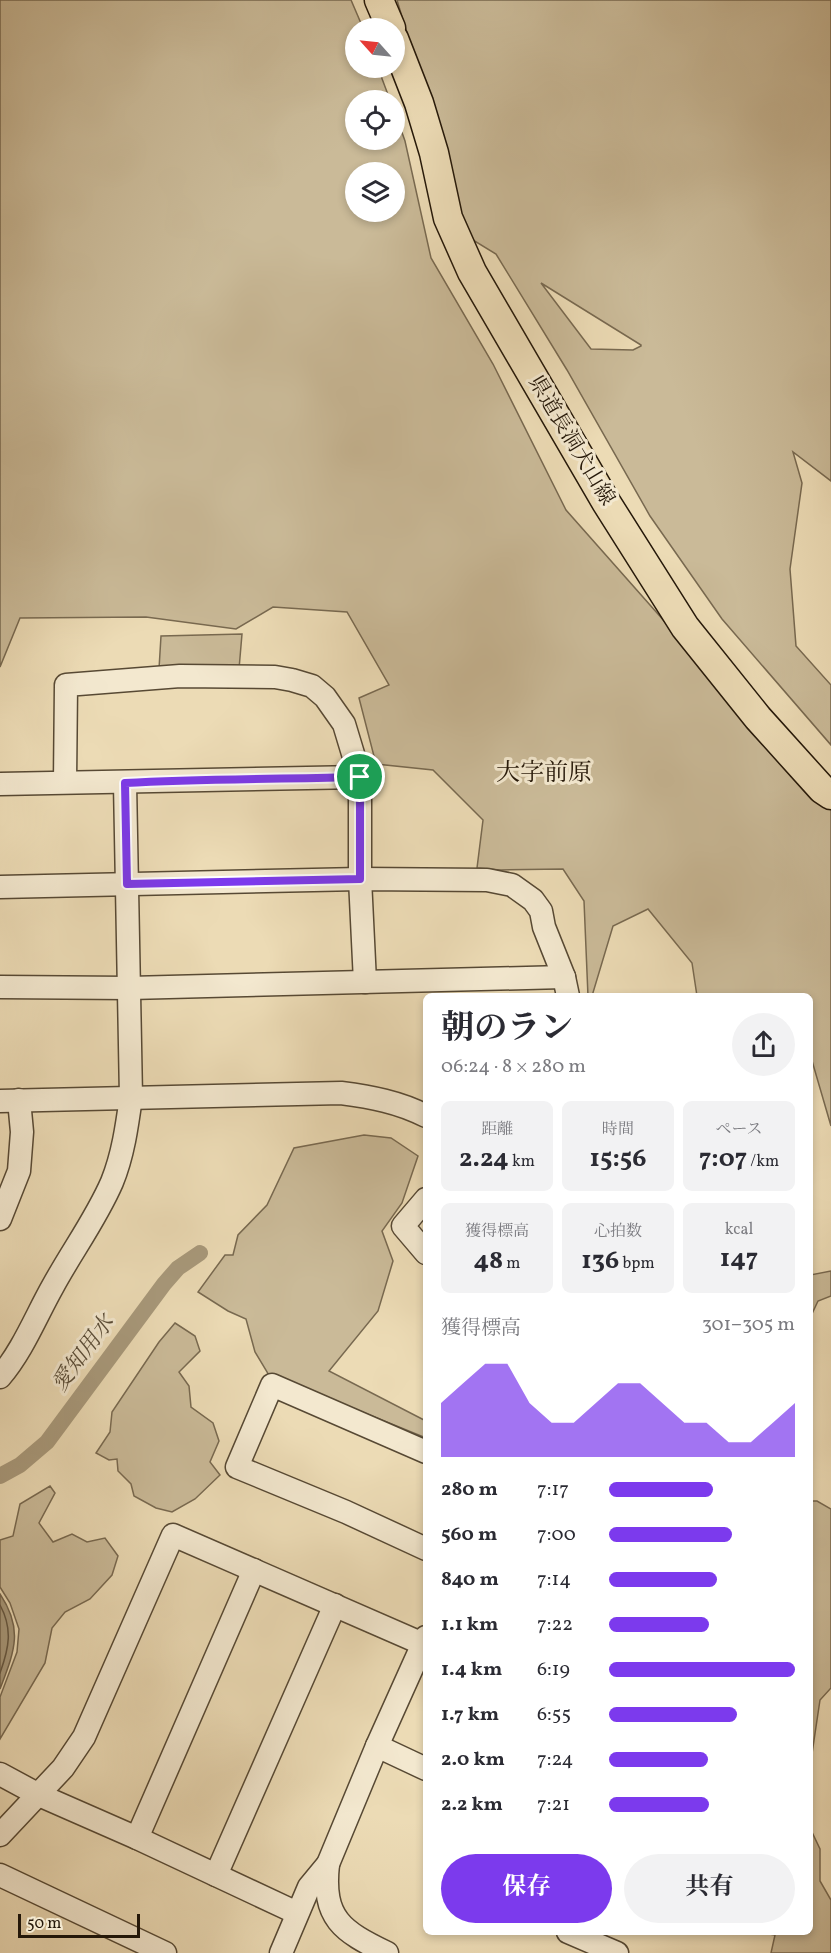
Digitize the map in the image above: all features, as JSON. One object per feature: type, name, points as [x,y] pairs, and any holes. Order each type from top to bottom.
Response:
[{"type":"main road","points":[[380,0],[386,18]]},
{"type":"main road","name":"県道長洞犬山線","points":[[405,67],[419,102],[434,153],[448,218],[472,272],[606,502],[685,627],[758,718],[822,789],[831,795]]},
{"type":"street","points":[[65,782],[66,685],[180,676],[275,677],[312,686],[325,697],[344,724],[360,777],[360,879],[365,981]]},
{"type":"street","points":[[0,784],[360,777]]},
{"type":"street","points":[[0,1377],[12,1362],[88,1228],[112,1181],[125,1143],[131,1097],[125,783]]},
{"type":"street","points":[[0,887],[360,879],[487,880],[512,885],[532,900],[541,911],[566,986],[365,981],[130,988],[0,987]]},
{"type":"street","points":[[0,1219],[19,1171],[22,1132],[10,1100],[342,1093],[376,1098],[423,1114]]},
{"type":"street","points":[[423,1203],[403,1226],[423,1249]]},
{"type":"street","points":[[423,1451],[273,1385],[237,1467],[346,1512],[423,1548]]},
{"type":"street","points":[[0,1835],[63,1768],[84,1737],[173,1535],[335,1605],[423,1639]]},
{"type":"street","points":[[136,1838],[254,1570]]},
{"type":"street","points":[[216,1875],[335,1605]]},
{"type":"street","points":[[387,1953],[358,1939],[343,1928],[333,1913],[326,1884],[328,1864],[377,1746],[423,1644]]},
{"type":"street","points":[[377,1746],[423,1768]]},
{"type":"street","points":[[0,1774],[39,1795],[297,1913]]},
{"type":"street","points":[[281,1953],[309,1887],[328,1864]]},
{"type":"street","points":[[0,1875],[165,1953]]},
{"type":"street","points":[[583,1935],[616,1953]]},
{"type":"shaded area","points":[[0,0],[351,0],[359,18],[345,18],[345,78],[382,78],[386,90],[345,90],[345,150],[405,150],[405,141],[431,258],[493,364],[566,510],[819,796],[831,806],[831,1126],[813,1064],[813,993],[697,993],[692,963],[648,909],[613,926],[593,993],[588,993],[584,901],[563,869],[477,868],[483,820],[433,770],[376,764],[359,698],[389,685],[347,612],[273,607],[236,629],[146,617],[20,618],[0,667]]},
{"type":"shaded area","points":[[397,0],[831,0],[831,481],[793,452],[802,483],[790,569],[796,646],[831,685],[831,745],[722,619],[650,516],[567,370],[496,254],[468,237],[405,27],[405,18],[402,18]],"holes":[[[541,283],[641,346],[633,350],[591,349]]]},
{"type":"shaded area","points":[[242,634],[239,669],[159,669],[161,636]]},
{"type":"shaded area","points":[[364,1135],[391,1138],[418,1156],[402,1203],[382,1231],[393,1261],[378,1311],[329,1371],[423,1419],[423,1437],[270,1377],[255,1352],[246,1319],[228,1311],[198,1292],[225,1255],[233,1255],[238,1235],[267,1205],[294,1148]]},
{"type":"shaded area","points":[[831,1271],[831,1296],[818,1301],[813,1312],[813,1274]]},
{"type":"shaded area","points":[[175,1323],[195,1336],[200,1351],[179,1372],[189,1386],[191,1407],[213,1423],[219,1441],[210,1462],[220,1475],[195,1499],[172,1512],[156,1508],[134,1496],[131,1484],[118,1471],[117,1459],[109,1460],[96,1453],[110,1432],[112,1412],[159,1342]]},
{"type":"shaded area","points":[[50,1486],[55,1493],[39,1523],[53,1542],[72,1534],[87,1542],[105,1538],[118,1556],[112,1575],[90,1599],[65,1612],[52,1628],[45,1663],[0,1739],[0,1697],[17,1652],[19,1629],[10,1603],[0,1587],[0,1540],[13,1536],[20,1504]]},
{"type":"shaded area","points":[[813,1501],[831,1509],[831,1688],[820,1700],[813,1747]]},
{"type":"shaded area","points":[[813,1834],[820,1849],[820,1881],[831,1900],[831,1953],[771,1953],[775,1935],[813,1935]]},
{"type":"water","points":[[0,1594],[12,1619],[14,1641],[0,1689]]},
{"type":"waterway","name":"愛知用水","points":[[0,1476],[20,1465],[47,1442],[164,1284],[178,1268],[200,1253]]},
{"type":"district","name":"大字前原","points":[[544,774]]},
{"type":"route","points":[[360,777],[360,879],[127,884],[125,783],[360,777]]}]
